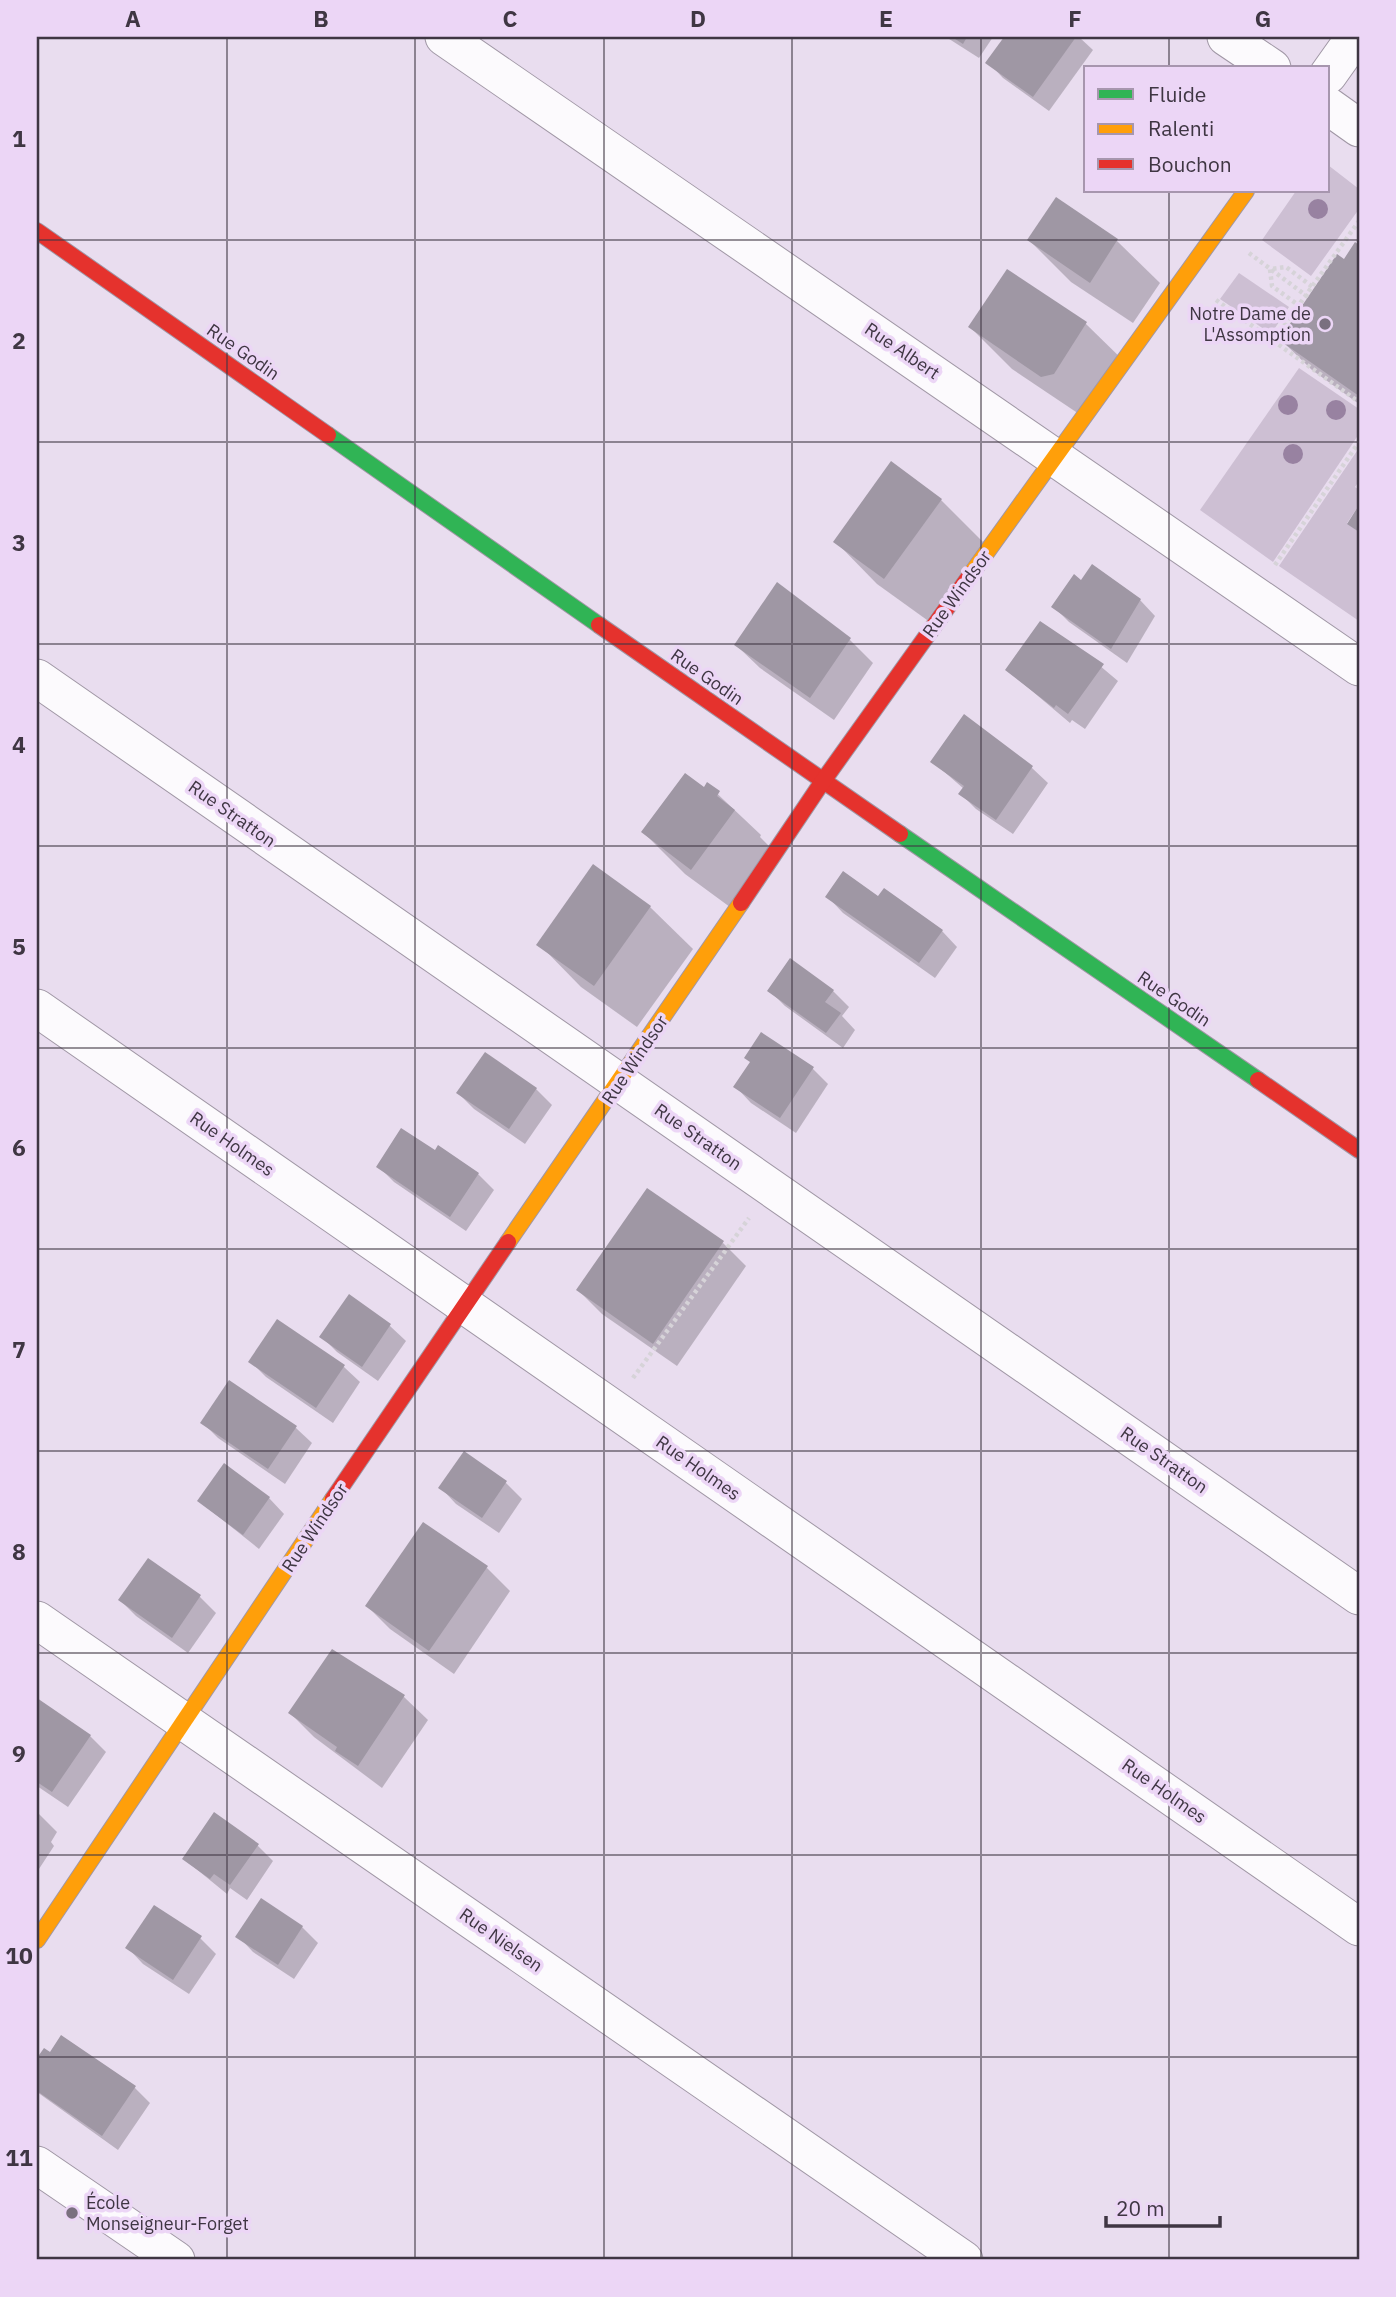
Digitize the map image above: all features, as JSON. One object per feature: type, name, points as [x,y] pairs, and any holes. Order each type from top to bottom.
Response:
[{"type":"street","name":"Rue Albert","points":[[444,37],[1359,667]]},
{"type":"street","points":[[1226,37],[1269,66]]},
{"type":"street","points":[[1330,72],[1355,37]]},
{"type":"street","points":[[1330,107],[1359,128]]},
{"type":"street","name":"Rue Windsor","points":[[37,1940],[186,1722],[464,1304],[620,1083],[823,781],[1245,192]]},
{"type":"street","name":"Rue Godin","points":[[37,231],[823,781],[1359,1150]]},
{"type":"street","name":"Rue Stratton","points":[[37,678],[1359,1596]]},
{"type":"street","name":"Rue Holmes","points":[[37,1008],[1359,1927]]},
{"type":"street","name":"Rue Nielsen","points":[[37,1620],[964,2260]]},
{"type":"street","points":[[37,2165],[176,2260]]},
{"type":"path","points":[[1276,337],[1359,221]]},
{"type":"path","points":[[1248,253],[1307,296]]},
{"type":"path","points":[[1270,268],[1286,267],[1313,287]]},
{"type":"path","points":[[1270,268],[1272,286],[1300,306]]},
{"type":"path","points":[[1216,300],[1359,402]]},
{"type":"path","points":[[1275,566],[1359,442]]},
{"type":"path","points":[[628,1385],[771,1187]]},
{"type":"shaded area","points":[[1330,167],[1359,189],[1359,209],[1311,276],[1262,240],[1295,192],[1330,192]]},
{"type":"shaded area","points":[[1239,273],[1289,307],[1271,334],[1220,299]]},
{"type":"shaded area","points":[[1299,368],[1359,409],[1359,434],[1273,562],[1200,510]]},
{"type":"shaded area","points":[[1359,448],[1359,481],[1355,487],[1359,490],[1359,505],[1347,523],[1359,532],[1359,621],[1279,566]]},
{"type":"building","points":[[952,37],[967,37],[963,44]]},
{"type":"building","points":[[1004,37],[1076,37],[1033,97],[985,63]]},
{"type":"building","points":[[1056,197],[1118,239],[1090,283],[1027,240]]},
{"type":"building","name":"Notre Dame de L'Assomption","points":[[1355,242],[1359,245],[1359,396],[1279,340],[1337,254],[1344,259]]},
{"type":"building","points":[[1007,269],[1087,322],[1054,374],[1041,377],[968,327]]},
{"type":"building","points":[[891,461],[942,499],[884,579],[833,542]]},
{"type":"building","points":[[1359,505],[1359,532],[1347,524]]},
{"type":"building","points":[[1092,564],[1141,599],[1111,649],[1051,607],[1074,574],[1081,580]]},
{"type":"building","points":[[777,582],[851,638],[810,698],[734,645]]},
{"type":"building","points":[[1040,621],[1104,664],[1068,714],[1056,705],[1054,708],[1005,670]]},
{"type":"building","points":[[964,714],[1033,766],[996,820],[958,794],[964,786],[930,762]]},
{"type":"building","points":[[685,773],[704,787],[707,782],[720,791],[717,796],[735,810],[691,870],[641,832]]},
{"type":"building","points":[[593,864],[651,906],[594,986],[536,945]]},
{"type":"building","points":[[843,871],[878,896],[884,888],[943,930],[919,963],[825,897]]},
{"type":"building","points":[[790,958],[834,990],[825,1002],[841,1013],[826,1033],[767,991]]},
{"type":"building","points":[[761,1032],[814,1067],[780,1118],[733,1087],[750,1062],[744,1058]]},
{"type":"building","points":[[485,1052],[537,1088],[509,1129],[456,1093]]},
{"type":"building","points":[[401,1128],[435,1150],[438,1145],[479,1173],[450,1217],[376,1167]]},
{"type":"building","points":[[647,1188],[724,1241],[653,1344],[576,1290]]},
{"type":"building","points":[[349,1294],[391,1324],[362,1367],[319,1337]]},
{"type":"building","points":[[277,1319],[345,1365],[316,1408],[248,1362]]},
{"type":"building","points":[[229,1380],[297,1426],[268,1469],[200,1423]]},
{"type":"building","points":[[464,1451],[507,1481],[482,1518],[438,1488]]},
{"type":"building","points":[[224,1463],[270,1497],[243,1535],[197,1501]]},
{"type":"building","points":[[423,1522],[488,1566],[429,1651],[365,1606]]},
{"type":"building","points":[[148,1558],[201,1595],[172,1638],[118,1600]]},
{"type":"building","points":[[332,1649],[405,1695],[358,1766],[335,1751],[337,1747],[288,1713]]},
{"type":"building","points":[[37,1698],[91,1735],[52,1792],[37,1782]]},
{"type":"building","points":[[214,1812],[259,1844],[230,1885],[214,1874],[210,1879],[182,1859]]},
{"type":"building","points":[[261,1898],[303,1926],[278,1965],[235,1937]]},
{"type":"building","points":[[154,1905],[202,1936],[173,1980],[125,1948]]},
{"type":"building","points":[[61,2035],[136,2086],[102,2136],[37,2091],[37,2058],[44,2048],[50,2052]]},
{"type":"traffic: fast","points":[[328,435],[599,625]]},
{"type":"traffic: fast","points":[[900,834],[1258,1080]]},
{"type":"traffic: slow","points":[[971,574],[1245,192]]},
{"type":"traffic: slow","points":[[508,1242],[741,903]]},
{"type":"traffic: slow","points":[[37,1940],[333,1499]]},
{"type":"traffic: jam","points":[[37,231],[328,435]]},
{"type":"traffic: jam","points":[[741,903],[823,781],[971,574]]},
{"type":"traffic: jam","points":[[599,625],[900,834]]},
{"type":"traffic: jam","points":[[1258,1080],[1359,1150]]},
{"type":"traffic: jam","points":[[333,1499],[508,1242]]},
{"type":"place","name":"Notre Dame de L'Assomption","points":[[1325,324]]},
{"type":"place","name":"École Monseigneur-Forget","points":[[72,2213]]}]
